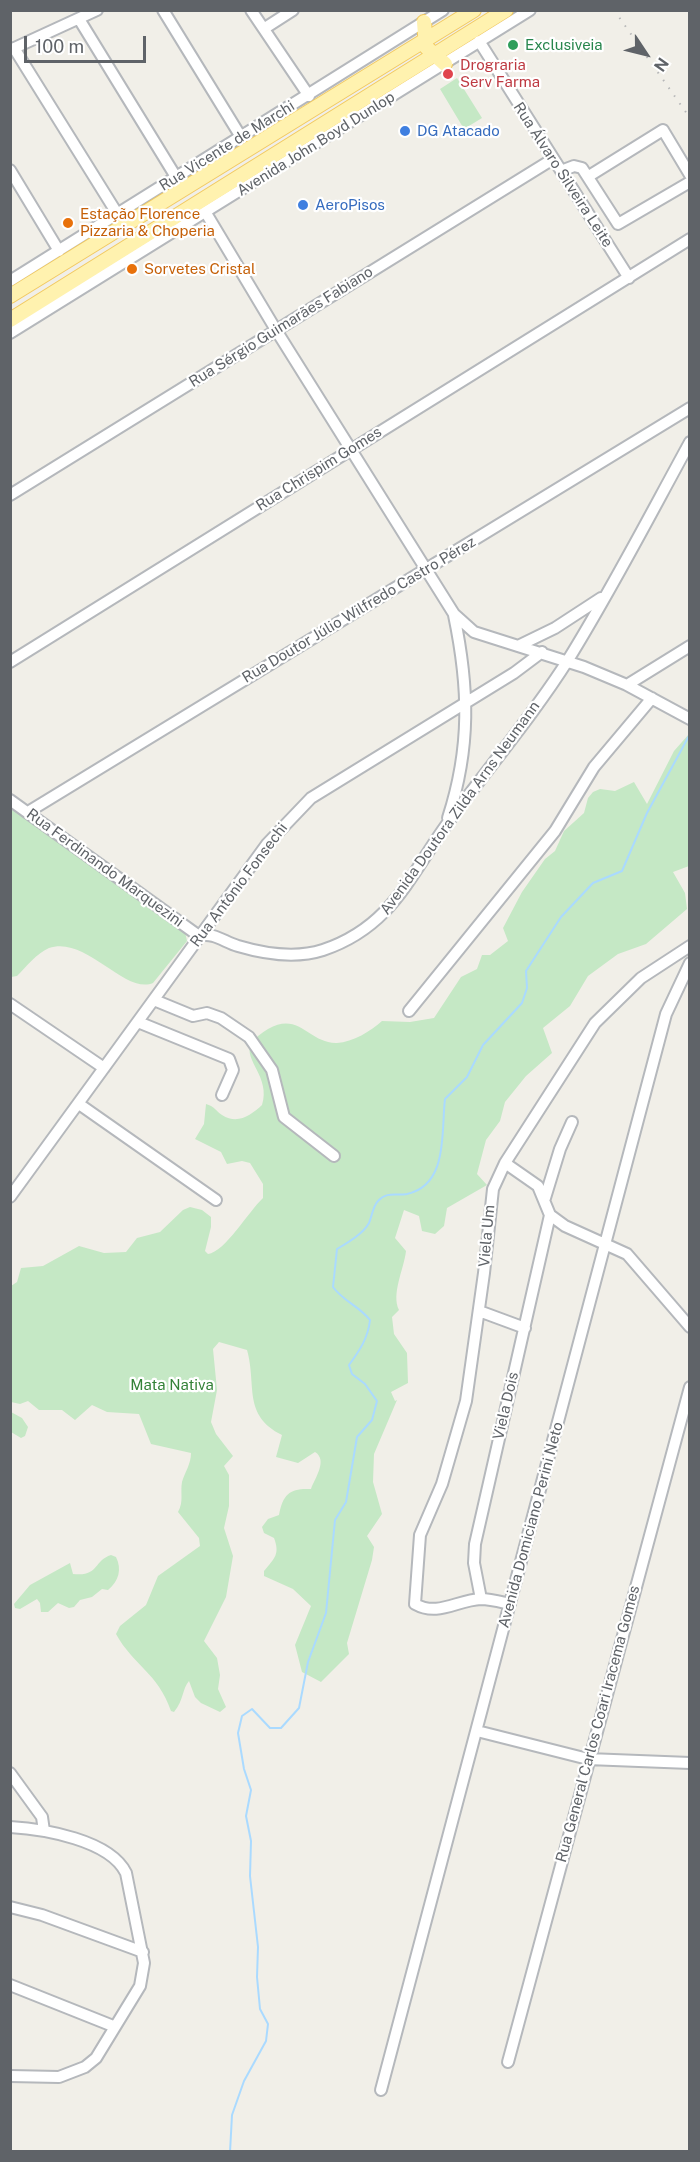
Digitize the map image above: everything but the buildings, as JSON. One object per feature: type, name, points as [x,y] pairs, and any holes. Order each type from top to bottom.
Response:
[{"type":"main road","name":"Avenida John Boyd Dunlop","points":[[10,296],[474,10]]},
{"type":"main road","name":"Avenida John Boyd Dunlop","points":[[10,320],[439,60],[506,10]]},
{"type":"main road","points":[[424,22],[424,42],[439,60]]},
{"type":"street","points":[[97,10],[12,49],[118,215]]},
{"type":"street","points":[[163,10],[240,137]]},
{"type":"street","points":[[251,10],[309,96]]},
{"type":"street","points":[[265,28],[293,10]]},
{"type":"street","name":"Rua Vicente de Marchi","points":[[10,281],[309,96],[443,10]]},
{"type":"street","name":"Avenida John Boyd Dunlop","points":[[10,333],[206,213],[439,60],[479,41],[530,10]]},
{"type":"street","points":[[79,20],[176,177]]},
{"type":"street","name":"Rua Álvaro Silveira Leite","points":[[479,41],[629,278]]},
{"type":"street","points":[[589,176],[663,130],[690,175]]},
{"type":"street","name":"Rua Sérgio Guimarães Fabiano","points":[[10,495],[553,159]]},
{"type":"street","points":[[561,171],[579,166],[589,176],[618,224],[690,182]]},
{"type":"street","points":[[10,170],[59,251]]},
{"type":"street","points":[[206,213],[276,330],[454,614],[474,632],[567,661],[627,686],[688,718]]},
{"type":"street","points":[[629,278],[690,239]]},
{"type":"street","name":"Rua Chrispim Gomes","points":[[10,662],[629,278]]},
{"type":"street","name":"Rua Doutor Júlio Wilfredo Castro Pérez","points":[[28,812],[426,568],[687,412]]},
{"type":"street","name":"Avenida Doutora Zilda Arns Neumann","points":[[200,936],[208,934],[235,945],[274,954],[322,950],[354,936],[377,920],[396,900],[426,860],[446,826],[567,661],[690,442]]},
{"type":"street","name":"Avenida Doutora Zilda Arns Neumann","points":[[518,646],[555,628],[604,596]]},
{"type":"street","points":[[446,826],[460,777],[465,702],[465,673],[454,614]]},
{"type":"street","points":[[627,686],[690,646]]},
{"type":"street","name":"Rua Antônio Fonsechi","points":[[10,1197],[80,1104],[267,844],[311,798],[514,674],[542,652]]},
{"type":"street","points":[[409,1011],[555,831],[594,767],[651,698]]},
{"type":"street","name":"Rua Ferdinando Marquezini","points":[[10,800],[200,936]]},
{"type":"street","name":"Viela Um","points":[[481,1599],[442,1609],[424,1609],[415,1604],[420,1535],[442,1484],[466,1401],[489,1239],[489,1208],[493,1189],[505,1162],[607,1009],[641,978],[690,946]]},
{"type":"street","name":"Avenida Domiciano Perini Neto","points":[[381,2090],[666,1014],[690,963]]},
{"type":"street","points":[[154,1000],[193,1016],[207,1013],[221,1018],[249,1037],[259,1048],[272,1070],[284,1117],[334,1156]]},
{"type":"street","points":[[10,1004],[104,1068]]},
{"type":"street","points":[[138,1022],[229,1059],[233,1070],[222,1095]]},
{"type":"street","points":[[80,1104],[216,1200]]},
{"type":"street","points":[[545,1198],[560,1149],[572,1122]]},
{"type":"street","points":[[505,1162],[530,1179],[545,1198],[550,1215],[577,1232],[605,1242],[627,1254],[690,1327]]},
{"type":"street","name":"Viela Dois","points":[[481,1599],[474,1563],[475,1544],[504,1408],[525,1328],[550,1215]]},
{"type":"street","points":[[479,1311],[525,1328]]},
{"type":"street","name":"Rua General Carlos Coari Iracema Gomes","points":[[507,2062],[690,1387]]},
{"type":"street","points":[[481,1599],[510,1604]]},
{"type":"street","points":[[477,1731],[588,1759],[690,1763]]},
{"type":"street","points":[[10,1773],[42,1817],[44,1831]]},
{"type":"street","points":[[10,1827],[44,1831],[92,1844],[117,1860],[126,1874],[143,1952],[144,1968],[140,1986],[113,2026],[96,2058],[79,2071],[51,2078],[10,2076]]},
{"type":"street","points":[[10,1907],[42,1915],[143,1952]]},
{"type":"street","points":[[10,1985],[113,2026]]},
{"type":"green space","points":[[457,78],[482,118],[464,129],[440,89]]},
{"type":"green space","name":"Mata Nativa","points":[[689,734],[689,866],[673,872],[685,893],[687,909],[646,944],[618,954],[588,976],[570,1006],[543,1028],[552,1053],[526,1076],[505,1102],[500,1121],[486,1140],[477,1174],[487,1185],[447,1208],[444,1226],[435,1234],[422,1231],[419,1216],[404,1210],[395,1238],[406,1251],[396,1297],[399,1310],[392,1317],[394,1334],[407,1353],[408,1383],[391,1392],[395,1401],[397,1400],[374,1454],[373,1482],[382,1514],[367,1536],[374,1547],[347,1643],[349,1654],[321,1682],[302,1672],[295,1645],[311,1606],[293,1589],[264,1576],[264,1571],[275,1556],[277,1548],[274,1538],[264,1533],[262,1527],[268,1519],[279,1515],[289,1493],[311,1489],[321,1464],[319,1455],[315,1452],[298,1463],[276,1457],[282,1435],[269,1427],[256,1409],[247,1350],[219,1342],[213,1349],[217,1390],[211,1422],[216,1434],[233,1456],[224,1466],[229,1475],[229,1506],[224,1528],[233,1556],[226,1597],[204,1641],[217,1658],[220,1675],[218,1689],[226,1707],[220,1712],[201,1703],[195,1697],[189,1681],[177,1708],[174,1712],[171,1711],[159,1687],[116,1634],[120,1626],[146,1605],[158,1576],[200,1546],[199,1538],[178,1512],[182,1482],[191,1453],[151,1444],[139,1414],[107,1412],[92,1405],[75,1420],[62,1410],[39,1410],[28,1401],[20,1404],[11,1402],[11,1286],[17,1282],[21,1268],[43,1266],[79,1246],[104,1253],[126,1252],[137,1238],[160,1232],[183,1210],[190,1207],[202,1210],[211,1217],[205,1251],[208,1254],[215,1252],[229,1239],[263,1198],[263,1184],[250,1163],[242,1161],[227,1164],[221,1152],[195,1139],[204,1124],[206,1104],[222,1115],[233,1119],[244,1118],[262,1105],[263,1086],[250,1050],[254,1039],[279,1024],[288,1024],[297,1026],[319,1039],[337,1043],[349,1041],[373,1029],[382,1021],[410,1022],[434,1018],[461,977],[477,969],[482,955],[490,955],[508,941],[503,928],[522,892],[545,859],[555,851],[564,831],[584,813],[588,798],[593,792],[600,789],[615,791],[634,782],[647,804],[674,751]]},
{"type":"green space","points":[[10,804],[185,932],[187,941],[153,983],[142,984],[130,981],[91,957],[63,946],[49,948],[32,960],[17,976],[11,977]]},
{"type":"green space","points":[[11,1412],[22,1418],[28,1427],[25,1436],[21,1438],[11,1432]]},
{"type":"green space","points":[[111,1555],[116,1557],[119,1570],[115,1583],[108,1590],[102,1589],[92,1597],[80,1600],[74,1607],[69,1608],[58,1603],[48,1612],[41,1612],[37,1599],[20,1609],[15,1608],[14,1604],[30,1585],[70,1563],[73,1574],[87,1573]]},
{"type":"waterway","points":[[230,2152],[232,2115],[244,2081],[266,2041],[268,2024],[260,2009],[257,1977],[258,1947],[250,1876],[251,1841],[246,1816],[251,1790],[244,1769],[238,1733],[242,1716],[252,1709],[270,1728],[281,1728],[299,1708],[308,1662],[326,1613],[335,1520],[346,1502],[357,1437],[372,1420],[377,1401],[365,1384],[352,1374],[349,1365],[363,1344],[370,1320],[333,1287],[337,1249],[363,1231],[381,1198],[388,1195],[407,1194],[421,1189],[430,1180],[440,1155],[445,1099],[467,1077],[483,1045],[522,1003],[527,988],[526,971],[561,917],[593,883],[622,871],[647,813],[690,734]]},
{"type":"railway","points":[[614,10],[690,118]]},
{"type":"place","name":"Exclusiveia","points":[[513,45]]},
{"type":"place","name":"Drograria Serv Farma","points":[[448,74]]},
{"type":"place","name":"DG Atacado","points":[[405,131]]},
{"type":"place","name":"AeroPisos","points":[[303,205]]},
{"type":"place","name":"Estação Florence Pizzaria & Choperia","points":[[68,223]]},
{"type":"place","name":"Sorvetes Cristal","points":[[132,269]]}]
